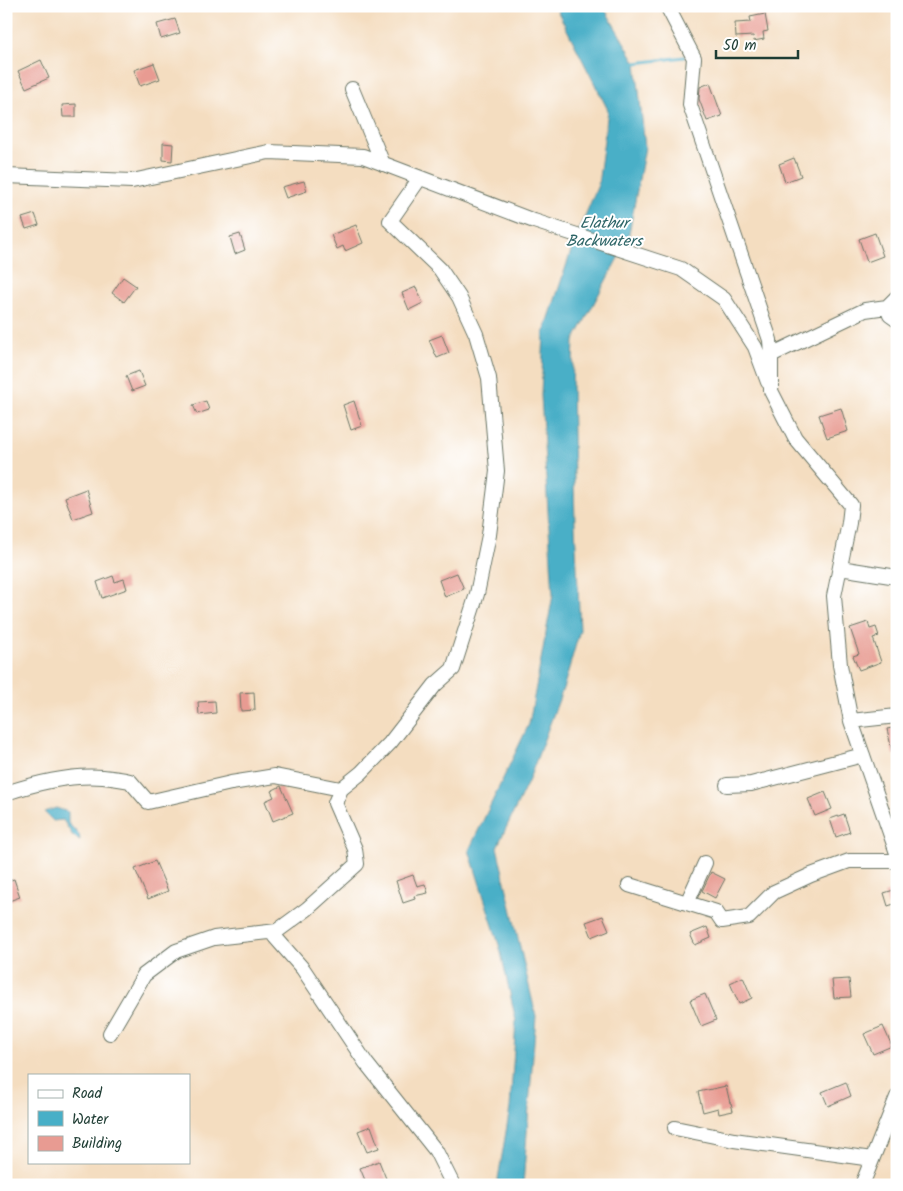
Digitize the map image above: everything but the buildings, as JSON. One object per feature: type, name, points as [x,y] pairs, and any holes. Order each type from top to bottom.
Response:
[{"type":"street","points":[[667,6],[694,58],[690,105],[770,340],[771,390]]},
{"type":"street","points":[[352,89],[383,164]]},
{"type":"street","points":[[6,176],[132,181],[269,152],[363,156],[534,221],[681,269],[724,299],[755,347],[771,390],[795,438],[851,504],[834,596],[840,665],[852,721],[897,853]]},
{"type":"street","points":[[110,1033],[144,975],[176,951],[214,938],[277,931],[307,909],[358,864],[355,849],[336,803],[341,789],[361,773],[390,743],[435,685],[454,669],[477,594],[489,535],[496,471],[489,378],[476,334],[459,297],[440,269],[390,221],[420,178]]},
{"type":"street","points":[[771,355],[865,310],[893,310]]},
{"type":"street","points":[[840,568],[897,577]]},
{"type":"street","points":[[852,721],[897,716]]},
{"type":"street","points":[[727,785],[751,784],[863,755]]},
{"type":"street","points":[[6,793],[26,786],[101,777],[130,781],[148,802],[231,783],[275,776],[341,789]]},
{"type":"street","points":[[629,885],[716,912],[722,922],[749,917],[774,892],[850,861],[897,861]]},
{"type":"street","points":[[686,903],[705,863]]},
{"type":"street","points":[[277,931],[275,936],[279,943],[303,969],[366,1063],[436,1151],[453,1185]]},
{"type":"street","points":[[862,1185],[897,1096]]},
{"type":"street","points":[[675,1128],[734,1140],[872,1158]]},
{"type":"water","name":"Elathur Backwaters","points":[[555,6],[603,6],[636,63],[645,147],[628,239],[574,341],[572,386],[575,526],[580,630],[563,689],[528,782],[497,847],[536,1016],[523,1185],[497,1185],[510,1108],[516,1021],[500,948],[469,850],[529,724],[553,595],[541,395],[544,333],[574,242],[598,185],[608,110]]},
{"type":"water","points":[[56,808],[68,812],[68,823],[79,834],[80,840],[73,836],[63,820],[53,821],[44,812]]},
{"type":"waterway","points":[[636,63],[684,57]]}]
